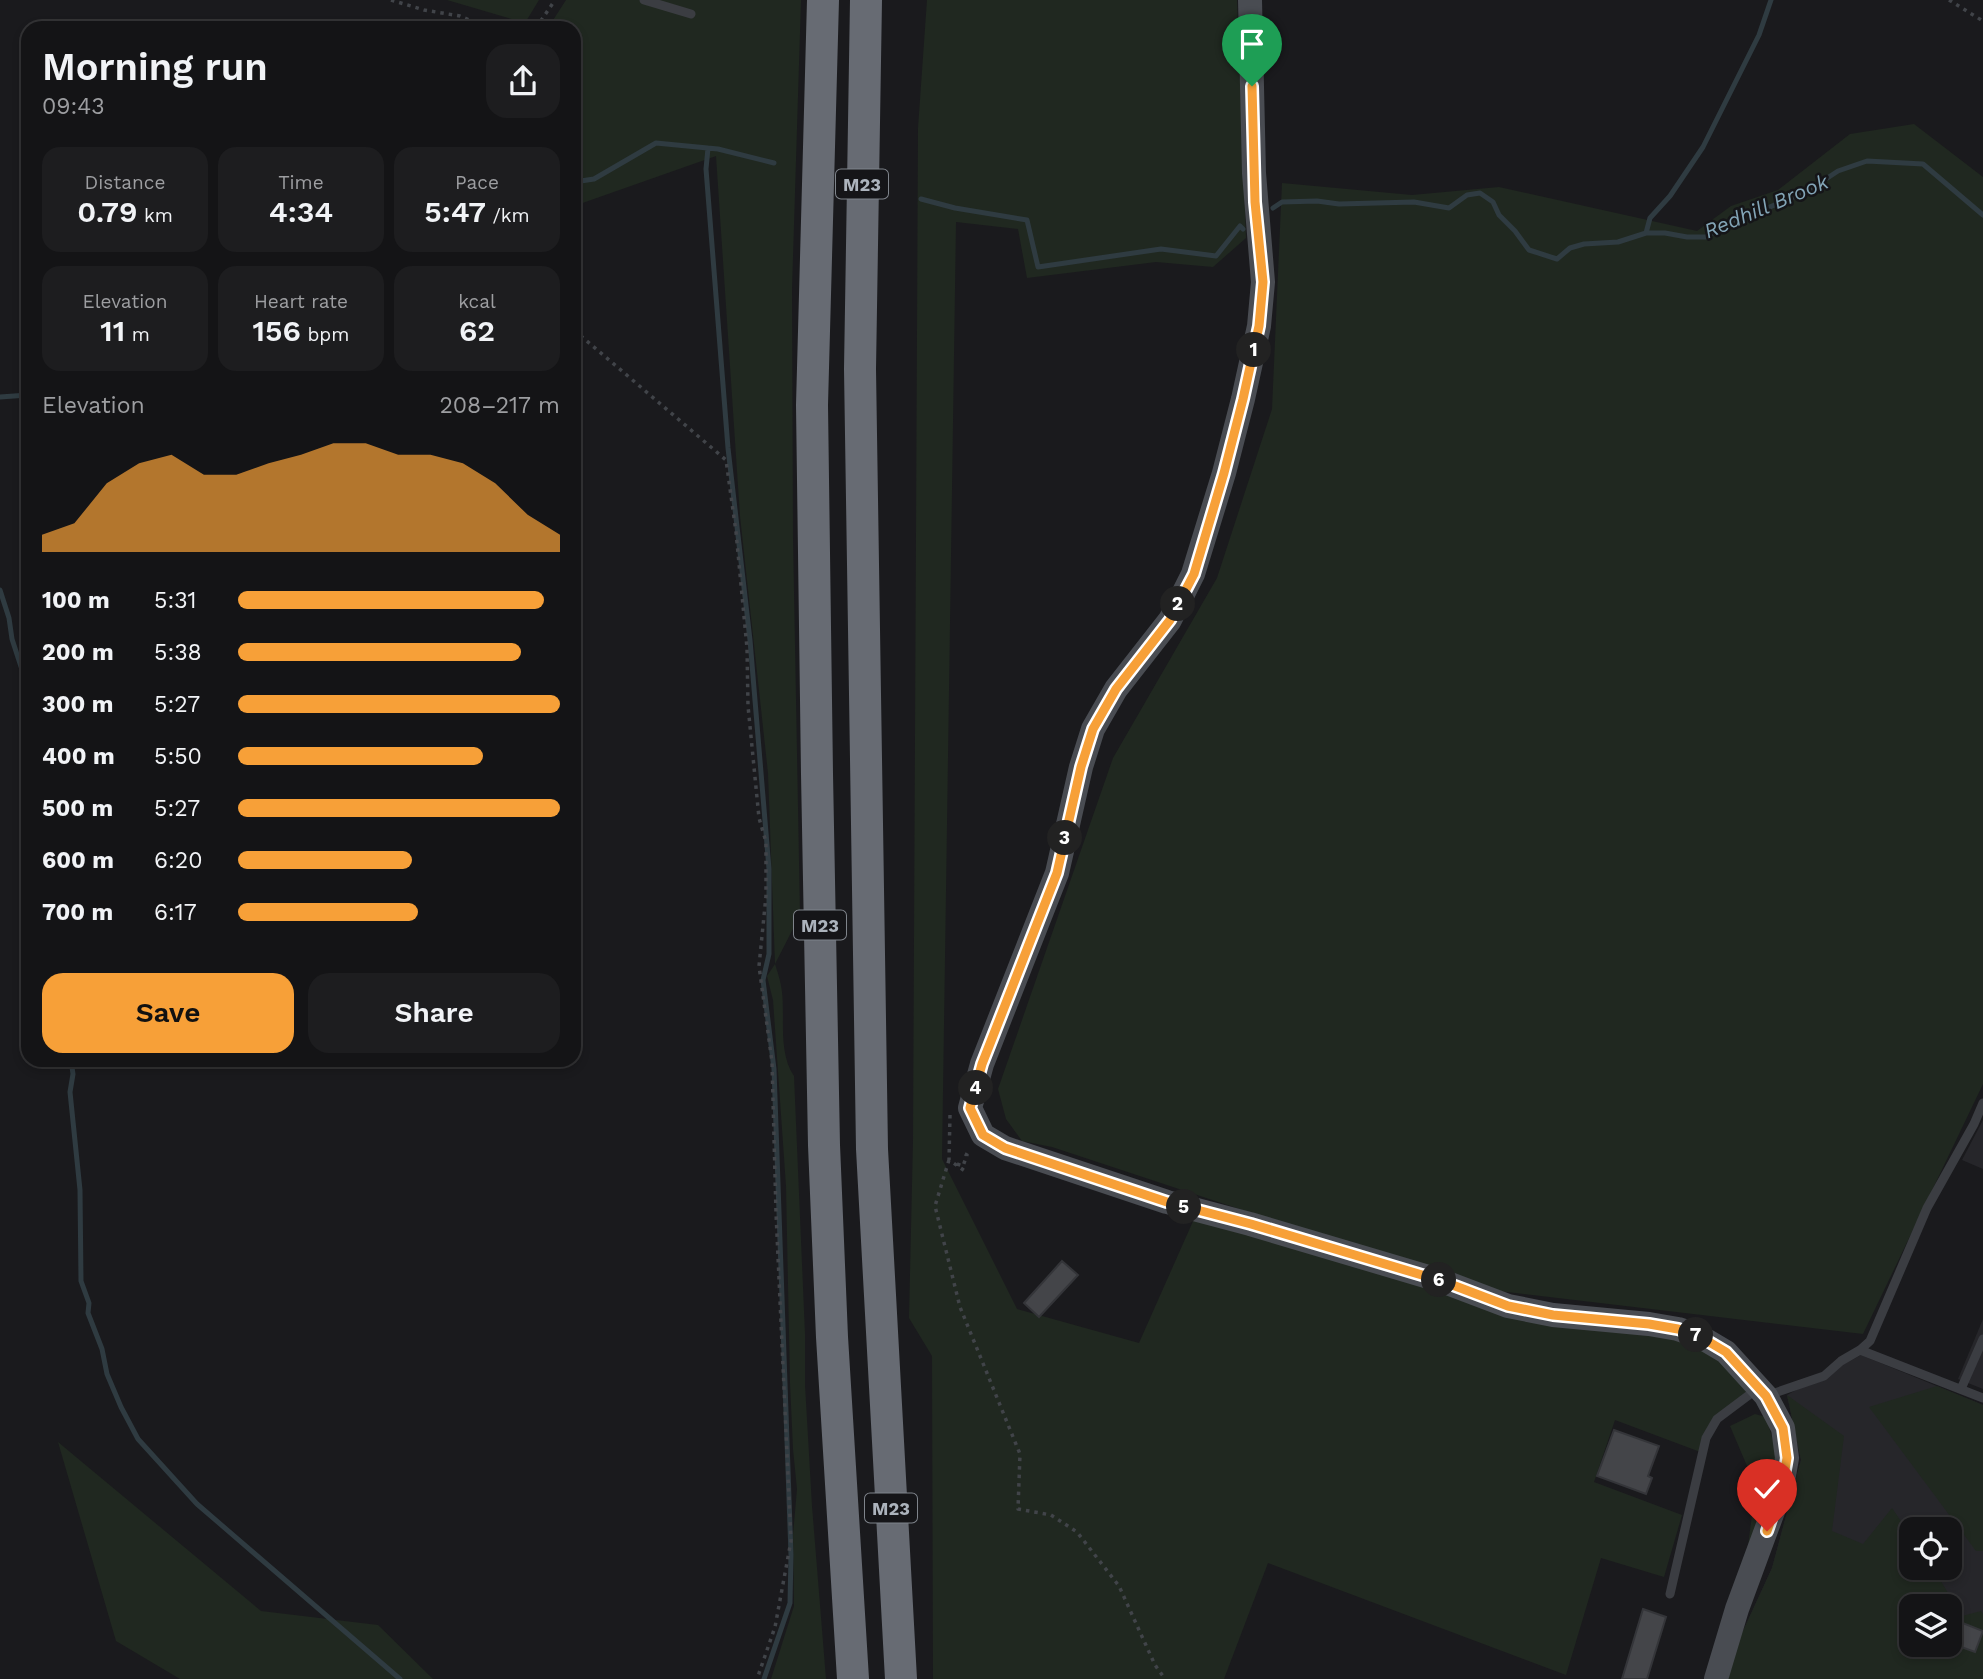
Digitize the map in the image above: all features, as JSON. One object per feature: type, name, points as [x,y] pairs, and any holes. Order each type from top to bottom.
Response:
[{"type":"highway","name":"M23","points":[[823,0],[812,405],[817,774],[824,1144],[853,1679]]},
{"type":"highway","name":"M23","points":[[866,0],[860,369],[872,1149],[901,1679]]},
{"type":"street","points":[[1250,0],[1254,173],[1263,282],[1259,326],[1243,399],[1194,574],[1170,620],[1116,689],[1093,729],[1081,767],[1057,873],[982,1064],[970,1108],[983,1135],[1005,1148],[1167,1202],[1442,1281],[1508,1306],[1553,1315],[1678,1329],[1699,1336],[1726,1352],[1762,1392],[1783,1428],[1787,1458],[1782,1487],[1737,1609],[1716,1679]]},
{"type":"lane","points":[[644,0],[691,14]]},
{"type":"lane","points":[[1670,1594],[1706,1438],[1717,1419],[1762,1392],[1824,1376],[1870,1342],[1927,1208],[1978,1126],[1983,1103]]},
{"type":"lane","points":[[1961,1390],[1983,1339]]},
{"type":"lane","points":[[1860,1350],[1983,1398]]},
{"type":"path","points":[[391,0],[472,21]]},
{"type":"path","points":[[541,21],[555,0]]},
{"type":"path","points":[[1949,0],[1983,21]]},
{"type":"path","points":[[581,336],[726,460],[736,532],[747,648],[748,706],[759,818],[766,842],[766,896],[759,967],[772,1062],[791,1541],[775,1627],[757,1679]]},
{"type":"path","points":[[950,1113],[950,1161],[935,1206],[960,1307],[1020,1454],[1018,1509],[1051,1516],[1077,1532],[1119,1586],[1155,1665],[1165,1679]]},
{"type":"path","points":[[950,1161],[963,1166],[967,1154],[963,1153]]},
{"type":"path","points":[[950,1161],[965,1171]]},
{"type":"shaded area","points":[[447,0],[539,0],[526,21]]},
{"type":"shaded area","points":[[566,0],[801,0],[792,289],[793,538],[800,915],[775,964],[768,773],[740,516],[716,156],[581,204],[581,21],[552,21]]},
{"type":"shaded area","points":[[927,0],[1237,0],[1246,238],[1213,267],[1156,262],[1027,278],[1018,229],[956,222],[942,1159],[1017,1309],[1139,1343],[1194,1219],[1688,1340],[1725,1361],[1751,1394],[1717,1419],[1703,1453],[1615,1420],[1594,1482],[1682,1515],[1664,1577],[1601,1558],[1566,1675],[1268,1563],[1224,1679],[933,1679],[932,1356],[909,1318],[913,1140],[918,128]]},
{"type":"shaded area","points":[[1914,124],[1983,177],[1983,1084],[1863,1334],[1482,1289],[1052,1147],[1022,1141],[1006,1119],[998,1089],[1113,758],[1217,578],[1272,409],[1282,183],[1412,195],[1499,187],[1697,231],[1731,206],[1778,190],[1850,134]]},
{"type":"shaded area","points":[[775,964],[782,992],[784,1046],[794,1076],[805,1385],[826,1679],[771,1679],[794,1606],[793,1535],[797,1489],[790,1383],[786,1186],[773,1000],[767,976]]},
{"type":"shaded area","points":[[1983,1120],[1983,1169],[1962,1160]]},
{"type":"shaded area","points":[[1983,1319],[1983,1389],[1958,1379]]},
{"type":"shaded area","points":[[1861,1355],[1983,1405],[1983,1679],[1737,1644],[1772,1568],[1801,1460],[1787,1395]]},
{"type":"shaded area","points":[[1937,1386],[1983,1405],[1983,1551],[1976,1551],[1962,1532],[1962,1517],[1951,1517],[1869,1407]]},
{"type":"shaded area","points":[[1787,1395],[1844,1436],[1832,1531],[1863,1544],[1892,1508],[1899,1518],[1899,1580],[1940,1580],[1949,1594],[1899,1594],[1899,1657],[1962,1657],[1962,1616],[1981,1611],[1983,1679],[1728,1679],[1737,1644],[1772,1568],[1801,1460]]},
{"type":"shaded area","points":[[1755,1414],[1766,1417],[1776,1451],[1771,1495],[1746,1561],[1752,1515],[1750,1473],[1730,1426]]},
{"type":"shaded area","points":[[58,1442],[261,1611],[378,1625],[433,1679],[180,1679],[116,1641]]},
{"type":"building","points":[[1062,1261],[1078,1275],[1039,1317],[1024,1303]]},
{"type":"building","points":[[1614,1430],[1659,1446],[1648,1476],[1652,1478],[1646,1494],[1597,1476]]},
{"type":"building","points":[[1643,1609],[1666,1617],[1647,1679],[1622,1679]]},
{"type":"building","points":[[1962,1623],[1983,1631],[1975,1652],[1962,1647]]},
{"type":"waterway","points":[[1646,233],[1650,218],[1670,196],[1703,147],[1759,35],[1771,0]]},
{"type":"waterway","name":"Redhill Brook","points":[[581,181],[594,179],[656,143],[718,149],[774,163]]},
{"type":"waterway","points":[[708,148],[706,169],[728,448],[750,640],[769,869],[769,954],[763,980],[774,1069],[791,1555],[790,1603],[764,1679]]},
{"type":"waterway","name":"Redhill Brook","points":[[1273,208],[1282,202],[1317,201],[1339,204],[1414,202],[1449,208],[1467,195],[1480,193],[1493,202],[1499,215],[1529,250],[1557,259],[1570,248],[1584,244],[1618,242],[1646,233],[1706,237],[1745,213],[1765,209],[1806,192],[1838,171],[1867,161],[1923,164],[1983,215]]},
{"type":"waterway","name":"Redhill Brook","points":[[921,199],[955,208],[1027,220],[1038,267],[1161,249],[1216,256],[1240,226],[1243,229]]},
{"type":"waterway","name":"Redhill Brook","points":[[0,397],[21,396]]},
{"type":"waterway","points":[[0,590],[21,667]]},
{"type":"waterway","points":[[72,1067],[70,1092],[80,1190],[81,1281],[107,1374],[138,1439],[197,1504],[400,1679]]},
{"type":"route","points":[[1252,86],[1255,202],[1263,282],[1259,326],[1224,473],[1194,574],[1170,620],[1116,689],[1093,729],[1081,767],[1057,873],[982,1064],[970,1108],[983,1135],[1005,1148],[1167,1202],[1442,1281],[1508,1306],[1553,1315],[1649,1324],[1699,1336],[1726,1352],[1766,1396],[1783,1428],[1787,1458],[1782,1487],[1767,1531]]}]
